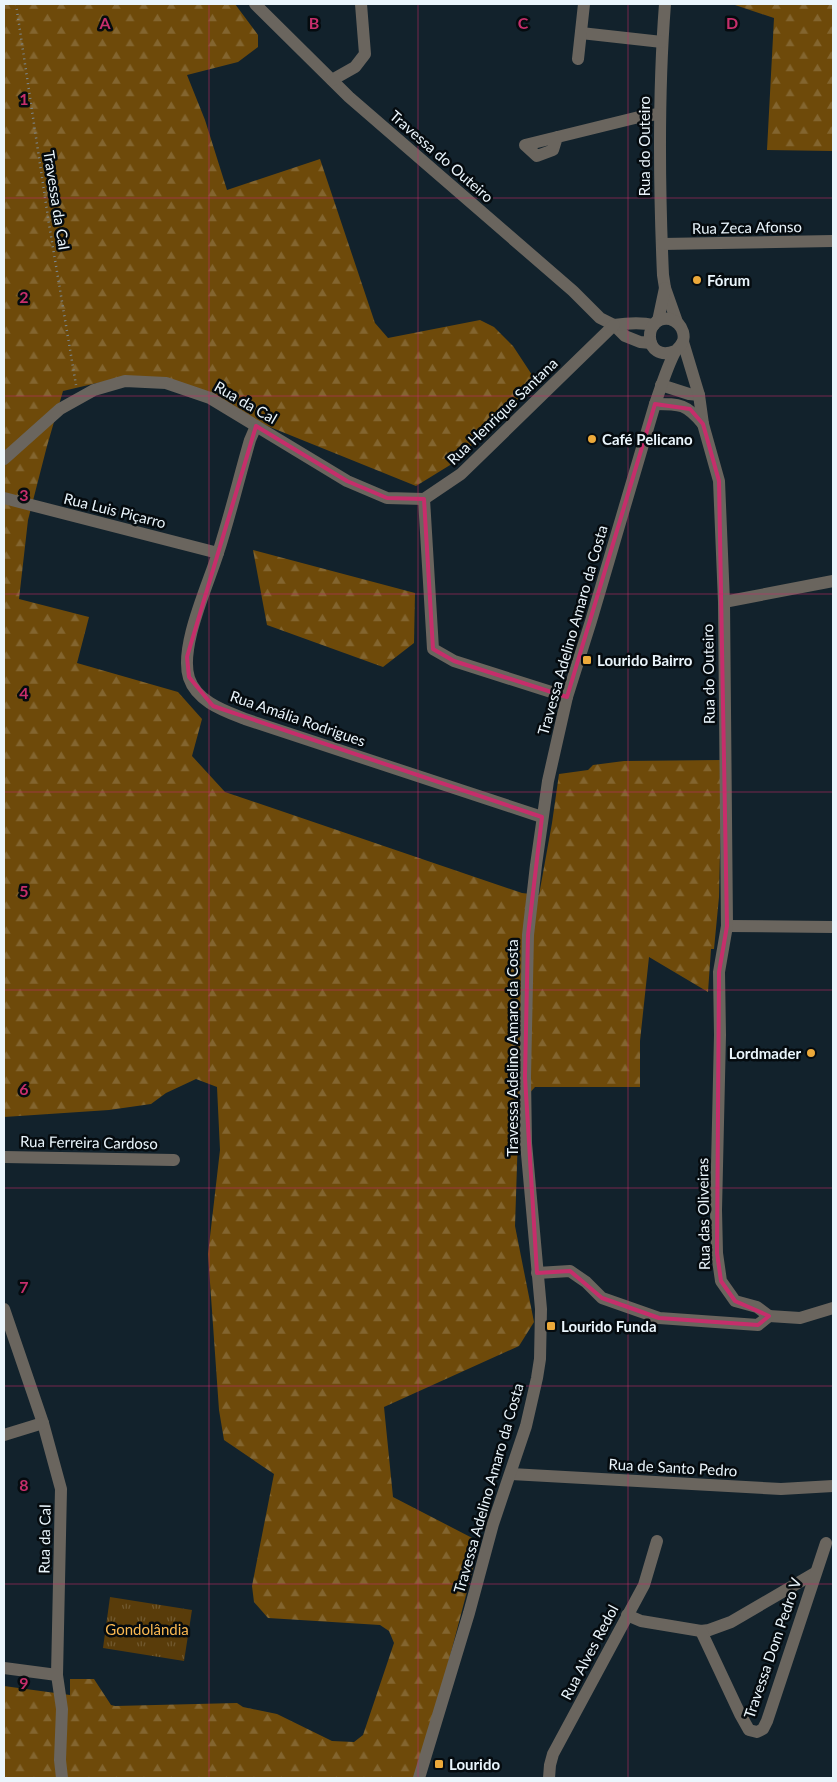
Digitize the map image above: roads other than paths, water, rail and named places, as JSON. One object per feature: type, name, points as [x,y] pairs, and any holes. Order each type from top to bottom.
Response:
[{"type":"street","name":"Travessa do Outeiro","points":[[255,4],[348,98],[573,291],[600,318],[614,325],[625,336],[654,347]]},
{"type":"street","points":[[332,80],[356,67],[365,54],[361,4]]},
{"type":"street","points":[[578,59],[584,4]]},
{"type":"street","name":"Rua do Outeiro","points":[[666,4],[662,42],[659,114],[662,244],[665,288],[677,322]]},
{"type":"street","points":[[581,33],[662,42]]},
{"type":"street","points":[[557,137],[643,116],[659,114]]},
{"type":"street","name":"Rua Zeca Afonso","points":[[662,244],[833,242]]},
{"type":"street","name":"Rua do Outeiro","points":[[656,323],[665,288]]},
{"type":"street","points":[[614,325],[644,322],[656,323],[666,319],[677,322],[683,331],[679,347],[670,353],[654,347]]},
{"type":"street","points":[[656,323],[650,332],[662,381],[689,394],[699,395]]},
{"type":"street","name":"Rua Henrique Santana","points":[[424,500],[461,474],[614,325]]},
{"type":"street","name":"Rua do Outeiro","points":[[679,347],[699,395],[703,424],[719,481],[724,602],[726,926]]},
{"type":"street","name":"Travessa Adelino Amaro da Costa","points":[[419,1778],[469,1613],[493,1524],[526,1426],[540,1359],[540,1309],[526,1143],[525,1077],[528,935],[548,781],[567,697],[655,404],[662,381],[679,347]]},
{"type":"street","name":"Rua da Cal","points":[[4,459],[60,409],[94,390],[125,381],[166,383],[210,398],[347,481],[387,498],[424,500]]},
{"type":"street","points":[[655,404],[681,406],[690,409],[703,424]]},
{"type":"street","name":"Rua Amália Rodrigues","points":[[256,426],[250,440],[218,553],[190,639],[187,657],[189,677],[196,690],[213,706],[245,720],[542,818]]},
{"type":"street","name":"Rua Luis Piçarro","points":[[4,498],[218,553]]},
{"type":"street","points":[[424,500],[433,648],[454,660],[567,697]]},
{"type":"street","points":[[724,602],[833,581]]},
{"type":"street","points":[[726,926],[833,927]]},
{"type":"street","name":"Rua das Oliveiras","points":[[726,926],[719,972],[720,1035],[716,1210],[721,1281],[735,1301],[756,1307],[769,1316]]},
{"type":"street","name":"Rua Ferreira Cardoso","points":[[4,1157],[174,1160]]},
{"type":"street","points":[[537,1274],[570,1271],[586,1282],[602,1298],[660,1318],[758,1326],[769,1316],[800,1318],[833,1308]]},
{"type":"street","name":"Rua da Cal","points":[[4,1309],[43,1423],[61,1489],[57,1675],[62,1709],[60,1760],[62,1778]]},
{"type":"street","points":[[4,1435],[43,1423]]},
{"type":"street","name":"Rua de Santo Pedro","points":[[510,1474],[781,1489],[833,1486]]},
{"type":"street","name":"Rua Alves Redol","points":[[549,1778],[553,1754],[626,1616],[644,1586],[657,1541]]},
{"type":"street","name":"Travessa Dom Pedro V","points":[[701,1631],[740,1714],[749,1730],[757,1732],[762,1729],[767,1721],[826,1543]]},
{"type":"street","name":"Travessa Dom Pedro V","points":[[626,1616],[641,1621],[701,1631],[709,1630],[731,1622],[815,1573]]},
{"type":"street","points":[[4,1668],[57,1675]]},
{"type":"place","name":"Fórum","points":[[697,280]]},
{"type":"place","name":"Café Pelicano","points":[[592,439]]},
{"type":"place","name":"Lourido Bairro","points":[[587,660]]},
{"type":"place","name":"Lordmader","points":[[811,1053]]},
{"type":"place","name":"Lourido Funda","points":[[551,1326]]},
{"type":"place","name":"Lourido","points":[[439,1764]]},
{"type":"park label","name":"Gondolândia","points":[[147,1629]]}]
